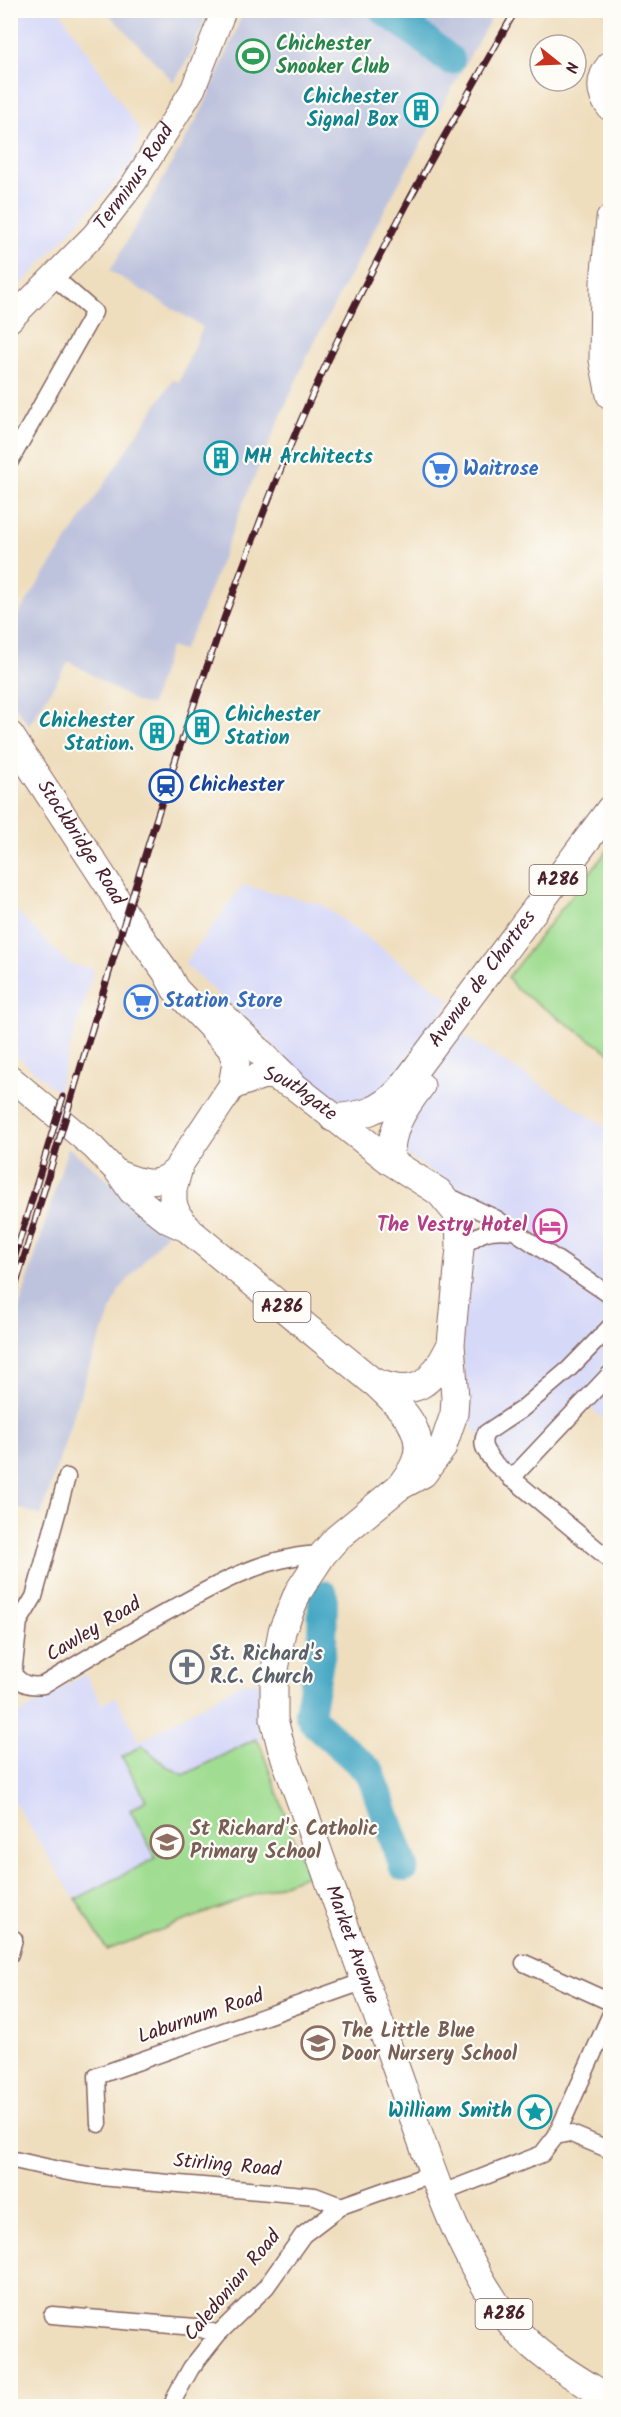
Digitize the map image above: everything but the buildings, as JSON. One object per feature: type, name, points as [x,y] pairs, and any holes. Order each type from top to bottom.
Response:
[{"type":"main road","points":[[610,64],[602,78],[602,87],[603,96],[610,107]]},
{"type":"main road","points":[[610,219],[604,282],[603,360],[610,395]]},
{"type":"main road","name":"Stockbridge Road","points":[[10,735],[159,962]]},
{"type":"main road","name":"Avenue de Chartres","points":[[333,1118],[373,1112],[400,1090],[610,809]]},
{"type":"main road","name":"Avenue de Chartres","points":[[390,1161],[391,1139],[398,1119],[408,1103],[610,835]]},
{"type":"main road","name":"A286","points":[[159,962],[175,989],[231,1048],[236,1062],[232,1086]]},
{"type":"main road","name":"A286","points":[[159,962],[188,984],[278,1068],[294,1086]]},
{"type":"main road","name":"Southgate","points":[[191,1232],[178,1216],[173,1204],[173,1190],[180,1164],[232,1086],[264,1075],[273,1076],[294,1086],[390,1161],[439,1192],[459,1216],[460,1248],[451,1344]]},
{"type":"main road","name":"A286","points":[[191,1232],[402,1408],[419,1443],[415,1462],[399,1487]]},
{"type":"main road","name":"A286","points":[[372,1382],[394,1390],[423,1384],[434,1375],[451,1344]]},
{"type":"main road","name":"A286","points":[[399,1487],[423,1474],[442,1449],[454,1414],[451,1344]]},
{"type":"main road","name":"Market Avenue","points":[[399,1487],[322,1554],[298,1592],[282,1631],[274,1675],[274,1719],[280,1747],[438,2183]]},
{"type":"main road","name":"A286","points":[[438,2183],[473,2265],[513,2326],[533,2348],[610,2399]]},
{"type":"street","name":"Terminus Road","points":[[10,320],[94,235],[134,183],[193,89],[224,10]]},
{"type":"street","points":[[10,461],[94,312],[54,277]]},
{"type":"street","points":[[10,1077],[93,1147],[117,1172],[131,1192],[167,1221],[191,1232]]},
{"type":"street","name":"Southgate","points":[[117,1172],[135,1180],[156,1182],[168,1178],[180,1164]]},
{"type":"street","name":"Southgate","points":[[439,1192],[488,1214],[518,1232],[610,1295]]},
{"type":"street","points":[[460,1248],[478,1234],[494,1229],[518,1232]]},
{"type":"street","points":[[610,1327],[569,1370],[522,1409],[486,1433],[483,1439],[483,1445],[495,1464],[610,1560]]},
{"type":"street","points":[[511,1479],[610,1374]]},
{"type":"street","name":"Cawley Road","points":[[67,1477],[34,1597],[19,1622],[17,1630],[13,1674],[21,1683],[33,1686],[43,1685],[144,1624],[232,1576],[301,1554],[322,1554]]},
{"type":"street","points":[[524,1963],[610,2002]]},
{"type":"street","name":"Laburnum Road","points":[[99,2124],[97,2076],[364,1981]]},
{"type":"street","points":[[341,2206],[438,2183],[542,2154],[556,2136],[610,2016]]},
{"type":"street","points":[[556,2136],[569,2133],[610,2150]]},
{"type":"street","name":"Stirling Road","points":[[10,2158],[100,2177],[315,2196],[341,2206]]},
{"type":"street","name":"Caledonian Road","points":[[172,2406],[191,2368],[218,2334],[266,2287],[303,2235],[341,2206]]},
{"type":"street","points":[[52,2315],[195,2327],[218,2334]]},
{"type":"shaded area","points":[[243,10],[495,11],[393,194],[307,356],[244,501],[198,621],[182,651],[170,647],[151,705],[136,702],[69,661],[29,725],[35,734],[11,700],[11,625],[173,380],[179,382],[203,327],[110,271],[202,110]]},
{"type":"shaded area","points":[[11,11],[60,11],[140,131],[133,163],[11,296]]},
{"type":"shaded area","points":[[106,11],[208,11],[192,53],[174,82]]},
{"type":"shaded area","points":[[243,885],[323,905],[451,1000],[383,1092],[359,1105],[346,1103],[327,1094],[303,1078],[254,1026],[184,964]]},
{"type":"shaded area","points":[[11,906],[69,964],[94,969],[57,1092],[11,1050]]},
{"type":"shaded area","points":[[461,1034],[610,1129],[610,1147],[604,1157],[610,1163],[610,1425],[590,1407],[511,1479],[465,1417],[460,1248],[494,1229],[575,1269],[533,1233],[444,1180],[407,1155],[391,1139],[426,1079]]},
{"type":"shaded area","points":[[68,1147],[169,1230],[119,1291],[89,1367],[41,1516],[11,1505],[10,1338]]},
{"type":"shaded area","name":"St Richard's Catholic Primary School","points":[[85,1674],[102,1704],[115,1697],[140,1741],[241,1683],[259,1682],[260,1744],[307,1875],[107,1950],[11,1797],[11,1719]]},
{"type":"green space","points":[[610,847],[610,1053],[516,989],[508,977]]},
{"type":"green space","points":[[255,1739],[260,1744],[307,1875],[107,1950],[76,1899],[156,1858],[130,1810],[146,1800],[122,1757],[142,1745],[166,1766],[184,1775]]},
{"type":"waterway","points":[[384,10],[450,60]]},
{"type":"waterway","points":[[323,1595],[322,1646],[309,1713],[315,1723],[370,1772],[404,1867]]},
{"type":"railway","points":[[10,1304],[142,864],[214,646],[253,539],[296,432],[358,299],[426,169],[516,10]]},
{"type":"railway","points":[[10,1272],[63,1097]]},
{"type":"place","name":"Chichester Snooker Club","points":[[253,56]]},
{"type":"place","name":"Chichester Signal Box","points":[[421,110]]},
{"type":"place","name":"MH Architects","points":[[221,458]]},
{"type":"place","name":"Waitrose","points":[[440,470]]},
{"type":"place","name":"Chichester Station","points":[[202,727]]},
{"type":"place","name":"Chichester Station.","points":[[157,733]]},
{"type":"place","name":"Chichester","points":[[166,786]]},
{"type":"place","name":"Station Store","points":[[141,1002]]},
{"type":"place","name":"The Vestry Hotel","points":[[550,1226]]},
{"type":"place","name":"St. Richard's R.C. Church","points":[[187,1667]]},
{"type":"place","name":"St Richard's Catholic Primary School","points":[[167,1842]]},
{"type":"place","name":"The Little Blue Door Nursery School","points":[[318,2043]]},
{"type":"place","name":"William Smith","points":[[535,2112]]}]
